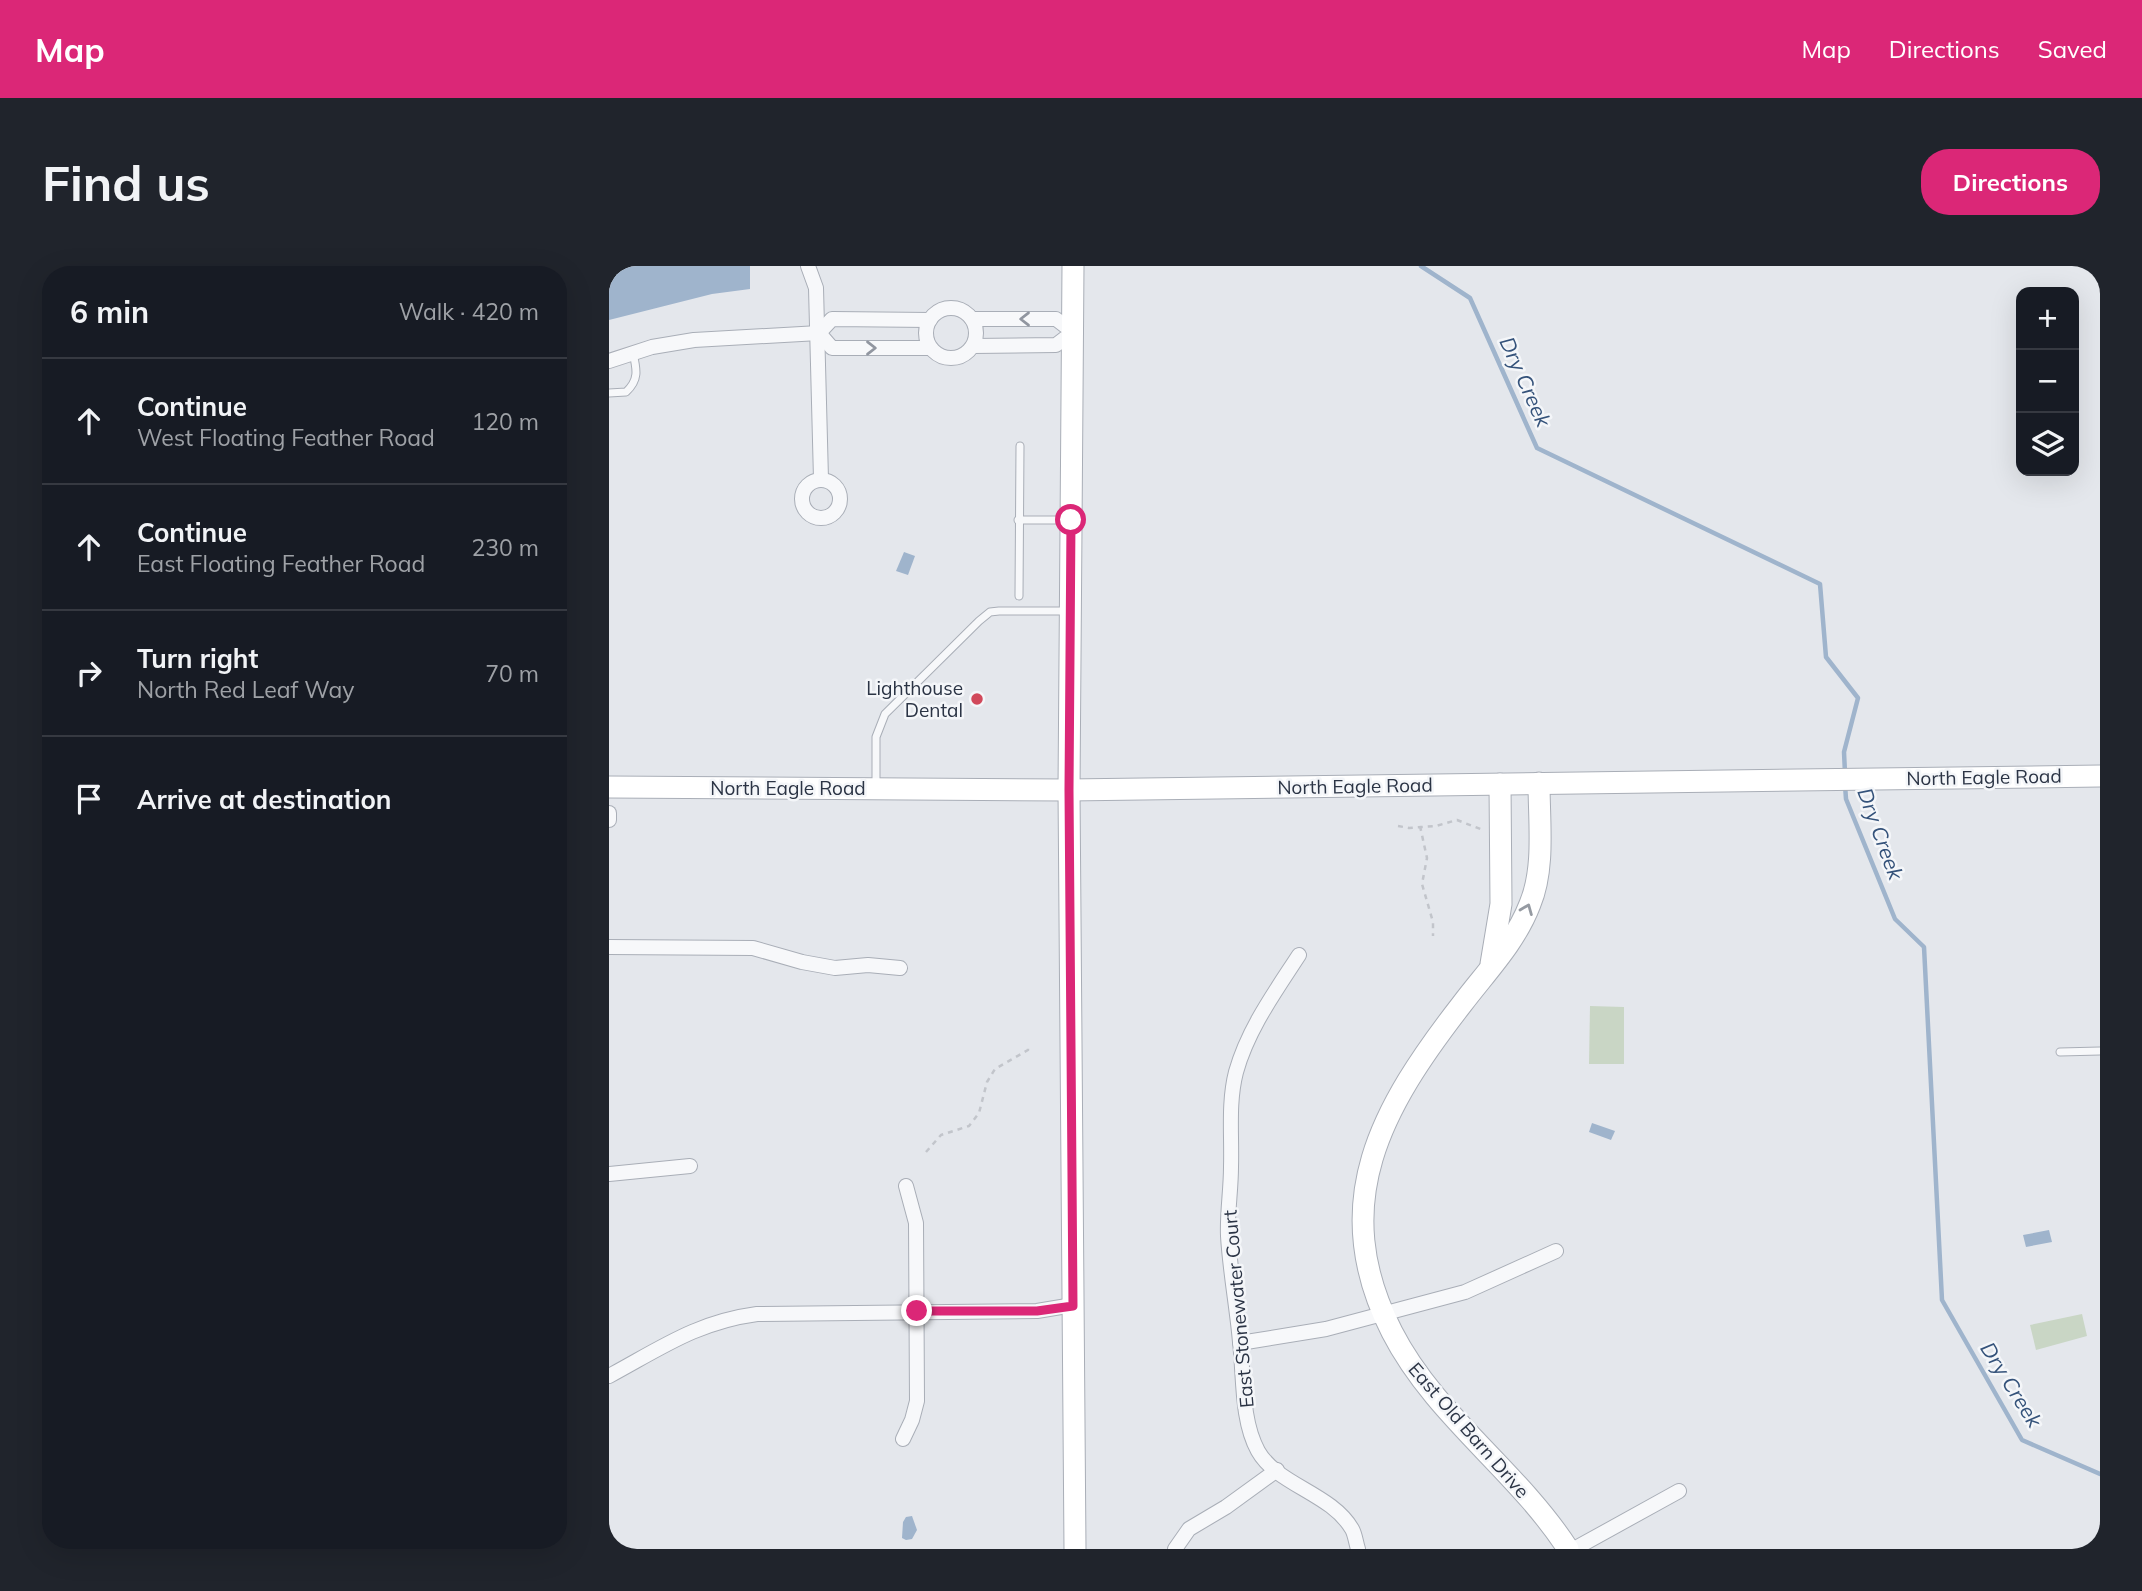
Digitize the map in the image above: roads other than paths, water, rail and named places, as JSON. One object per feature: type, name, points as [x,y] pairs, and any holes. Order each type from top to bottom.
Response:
[{"type":"main road","points":[[1073,266],[1069,790],[1075,1549]]},
{"type":"main road","name":"North Eagle Road","points":[[609,787],[1069,790],[2100,776]]},
{"type":"main road","name":"East Old Barn Drive","points":[[1539,783],[1538,863],[1532,901],[1516,936],[1441,1031],[1397,1097],[1374,1146],[1363,1202],[1368,1261],[1383,1313],[1406,1359],[1441,1404],[1538,1507],[1568,1549]]},
{"type":"main road","name":"East Old Barn Drive","points":[[1491,966],[1501,904],[1500,784]]},
{"type":"street","points":[[808,266],[816,288],[819,333],[821,479]]},
{"type":"street","points":[[954,308],[972,319],[977,332],[968,352],[956,358],[941,357],[930,348],[926,334],[930,320],[940,310],[954,308]]},
{"type":"street","points":[[609,361],[652,347],[694,340],[819,333],[832,318],[930,320]]},
{"type":"street","points":[[972,319],[1056,319],[1073,332],[1056,345],[973,346]]},
{"type":"street","points":[[819,333],[832,348],[930,348]]},
{"type":"street","points":[[609,813],[609,820]]},
{"type":"street","points":[[609,947],[753,947],[801,962],[835,968],[868,965],[900,968]]},
{"type":"street","name":"East Stonewater Court","points":[[1299,955],[1247,1041],[1232,1093],[1228,1236],[1249,1432],[1260,1454],[1277,1470],[1330,1505],[1352,1529],[1358,1549]]},
{"type":"street","points":[[609,1174],[690,1166]]},
{"type":"street","points":[[903,1439],[917,1401],[916,1223],[906,1186]]},
{"type":"street","points":[[1241,1343],[1326,1329],[1465,1292],[1556,1251]]},
{"type":"street","points":[[609,1376],[690,1331],[731,1317],[757,1314],[1037,1311],[1073,1306]]},
{"type":"street","points":[[1175,1549],[1189,1529],[1226,1507],[1277,1470]]},
{"type":"street","points":[[1574,1549],[1679,1491]]},
{"type":"lane","points":[[609,393],[626,392],[632,386],[637,371],[633,354]]},
{"type":"lane","points":[[1019,596],[1020,446]]},
{"type":"lane","points":[[1019,520],[1071,520]]},
{"type":"lane","points":[[876,789],[876,737],[885,714],[979,621],[990,612],[999,611],[1070,611]]},
{"type":"lane","points":[[2060,1052],[2100,1051]]},
{"type":"water","points":[[609,266],[750,266],[750,289],[712,294],[609,320]]},
{"type":"water","points":[[904,552],[915,556],[908,575],[896,571]]},
{"type":"water","points":[[1592,1123],[1615,1131],[1611,1140],[1589,1132]]},
{"type":"water","points":[[2049,1230],[2052,1242],[2026,1247],[2023,1235]]},
{"type":"water","points":[[912,1516],[917,1530],[912,1539],[906,1540],[902,1538],[903,1522],[906,1517]]},
{"type":"waterway","name":"Dry Creek","points":[[1421,266],[1470,298],[1537,448],[1820,584],[1826,657],[1858,698],[1844,752],[1845,773]]},
{"type":"waterway","name":"Dry Creek","points":[[1845,785],[1846,799],[1895,919],[1924,947],[1942,1300],[2022,1440],[2100,1474]]},
{"type":"place","name":"Lighthouse Dental","points":[[977,699]]}]
